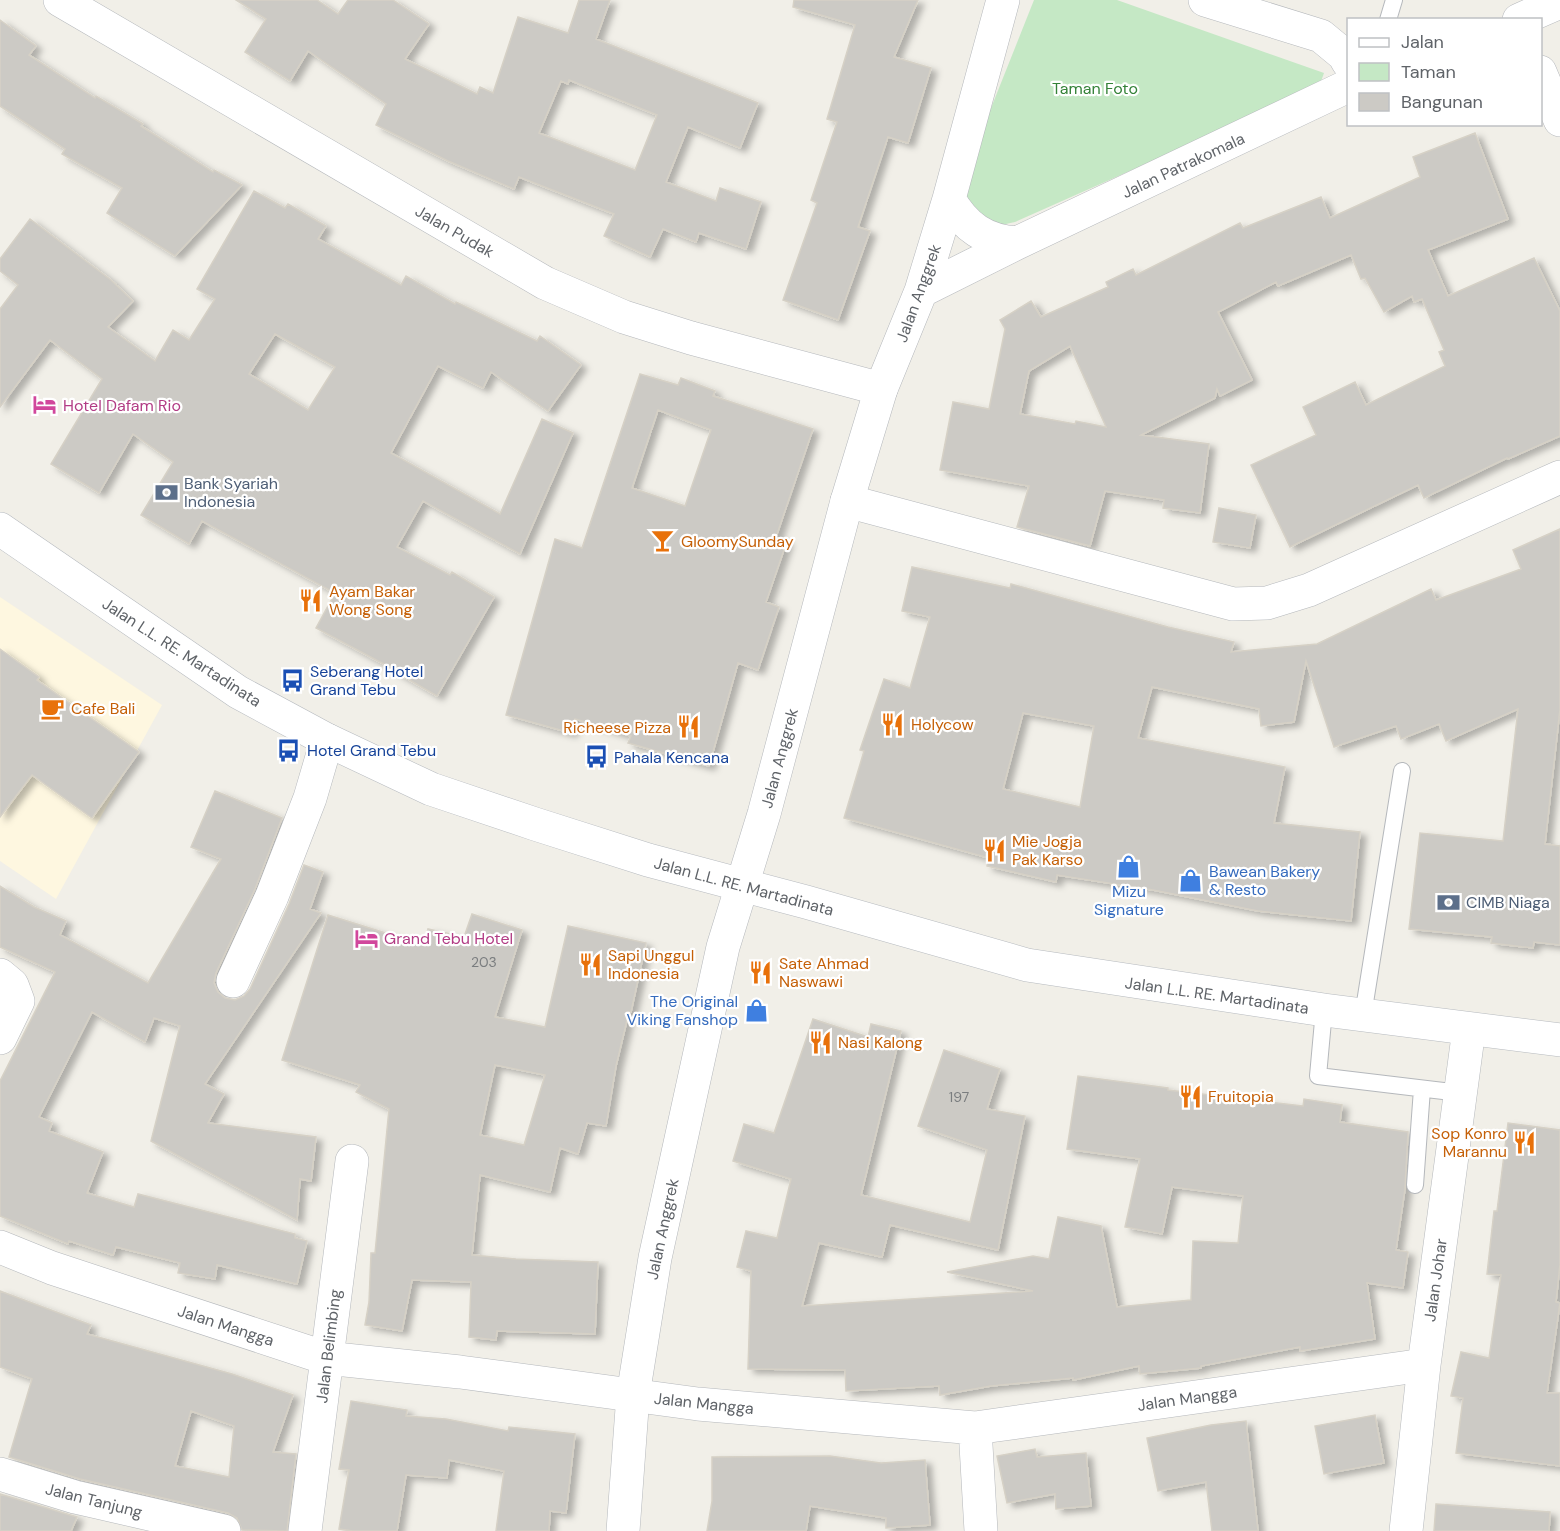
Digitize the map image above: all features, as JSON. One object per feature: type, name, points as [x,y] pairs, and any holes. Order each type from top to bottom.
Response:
[{"type":"street","name":"Jalan Pudak","points":[[60,0],[545,283],[624,317],[881,388]]},
{"type":"street","name":"Jalan Anggrek","points":[[623,1531],[633,1395],[655,1258],[723,947],[764,814],[847,501],[881,388],[921,291],[949,199],[1003,0]]},
{"type":"street","points":[[1205,0],[1321,36],[1347,64]]},
{"type":"street","points":[[1511,0],[1519,18]]},
{"type":"street","points":[[1521,18],[1560,2]]},
{"type":"street","name":"Jalan Patrakomala","points":[[921,291],[1017,243],[1347,64]]},
{"type":"street","points":[[1542,77],[1560,120]]},
{"type":"street","points":[[949,199],[958,214],[984,236],[1000,242],[1017,243]]},
{"type":"street","points":[[847,501],[1233,604],[1267,603],[1309,590],[1560,477]]},
{"type":"street","name":"Jalan L.L. RE. Martadinata","points":[[0,529],[238,692],[327,740],[431,789],[648,860],[1028,964],[1363,1016],[1560,1040]]},
{"type":"street","points":[[232,981],[272,896],[310,798],[327,740]]},
{"type":"street","points":[[0,1038],[18,1001],[6,980]]},
{"type":"street","name":"Jalan Johar","points":[[1406,1531],[1424,1365],[1469,1029]]},
{"type":"street","name":"Jalan Belimbing","points":[[305,1531],[352,1161]]},
{"type":"street","name":"Jalan Mangga","points":[[0,1247],[52,1268],[326,1358],[460,1372],[699,1404],[975,1428],[1424,1365]]},
{"type":"street","points":[[975,1428],[981,1531]]},
{"type":"street","name":"Jalan Tanjung","points":[[0,1474],[75,1497],[224,1531]]},
{"type":"lane","points":[[1389,18],[1394,0]]},
{"type":"lane","points":[[1363,1016],[1402,771]]},
{"type":"lane","points":[[1324,1010],[1318,1076],[1460,1094]]},
{"type":"lane","points":[[1415,1185],[1422,1089]]},
{"type":"shaded area","points":[[0,597],[162,705],[56,899],[0,861]]},
{"type":"green space","name":"Taman Foto","points":[[1034,0],[1117,0],[1324,73],[1319,87],[1015,222],[992,227],[958,191]]},
{"type":"building","points":[[236,0],[317,0],[338,14],[348,0],[393,0],[429,24],[405,59],[477,94],[480,87],[493,93],[518,17],[568,33],[579,0],[610,0],[596,39],[758,103],[740,148],[688,127],[666,182],[716,201],[720,188],[761,202],[746,249],[699,233],[696,242],[663,229],[650,257],[604,236],[614,214],[519,177],[514,189],[448,161],[376,125],[386,104],[308,51],[290,81],[245,52],[266,19]],"holes":[[[569,80],[657,115],[635,170],[539,133],[561,81],[568,84]]]},
{"type":"building","points":[[794,0],[918,0],[894,57],[931,68],[908,143],[888,137],[858,227],[870,231],[838,320],[783,300],[817,203],[811,200],[837,122],[827,119],[855,25],[793,7]]},
{"type":"building","points":[[0,20],[36,46],[29,55],[95,98],[96,96],[143,124],[141,126],[213,172],[214,170],[242,185],[175,256],[107,213],[122,188],[62,154],[65,149],[0,106]]},
{"type":"building","points":[[1475,133],[1508,219],[1428,250],[1448,296],[1534,258],[1560,311],[1560,436],[1507,458],[1424,498],[1418,485],[1290,547],[1251,465],[1316,435],[1303,407],[1355,382],[1366,405],[1445,366],[1439,352],[1444,350],[1422,299],[1414,302],[1412,296],[1384,312],[1365,278],[1361,279],[1351,255],[1278,286],[1276,282],[1218,312],[1252,380],[1220,396],[1217,389],[1215,398],[1141,435],[1209,444],[1200,513],[1163,508],[1164,500],[1105,491],[1090,546],[1017,527],[1029,486],[940,470],[953,402],[989,409],[1005,329],[1000,320],[1031,301],[1041,317],[1108,287],[1106,282],[1133,269],[1136,275],[1240,223],[1243,228],[1321,197],[1330,218],[1420,177],[1413,157]],"holes":[[[1070,346],[1106,427],[1020,414],[1029,371]]]},
{"type":"building","points":[[254,191],[285,208],[288,204],[326,226],[318,239],[401,285],[406,276],[455,304],[456,302],[537,341],[540,336],[581,365],[548,411],[491,372],[483,388],[438,366],[391,453],[500,514],[542,419],[573,433],[520,554],[423,501],[397,547],[450,575],[452,572],[494,597],[437,696],[395,670],[316,628],[335,593],[202,521],[189,544],[141,515],[173,462],[133,434],[99,493],[51,464],[102,379],[50,340],[0,407],[0,309],[18,285],[0,271],[0,259],[30,219],[111,280],[133,301],[108,327],[155,361],[173,330],[189,340],[215,299],[197,289]],"holes":[[[275,334],[335,367],[308,410],[249,374]]]},
{"type":"building","points":[[640,374],[678,385],[681,378],[715,391],[713,396],[813,429],[776,537],[787,541],[766,602],[779,607],[758,670],[738,663],[709,766],[628,743],[631,736],[575,719],[571,733],[506,715],[555,539],[582,548]],"holes":[[[658,410],[711,430],[685,506],[632,488]]]},
{"type":"building","points":[[1219,508],[1256,515],[1250,548],[1213,542]]},
{"type":"building","points":[[1560,529],[1560,709],[1545,844],[1560,846],[1560,945],[1534,942],[1533,948],[1491,943],[1492,937],[1409,929],[1420,833],[1503,841],[1518,709],[1446,741],[1439,724],[1401,739],[1396,726],[1334,747],[1306,661],[1294,722],[1261,726],[1259,709],[1152,687],[1138,738],[1285,767],[1274,823],[1360,832],[1351,921],[1258,911],[1153,890],[1057,875],[1056,882],[987,866],[989,858],[844,818],[864,751],[860,750],[884,679],[910,688],[930,617],[902,611],[912,567],[1010,588],[1011,584],[1168,627],[1234,642],[1231,652],[1317,644],[1431,589],[1436,600],[1521,569],[1513,550]],"holes":[[[1023,713],[1094,726],[1080,807],[1003,789]]]},
{"type":"building","points":[[0,649],[39,677],[37,680],[139,752],[92,818],[32,775],[0,817]]},
{"type":"building","points":[[215,791],[282,818],[255,889],[216,973],[214,983],[218,992],[225,998],[235,1000],[244,996],[250,989],[289,904],[304,865],[323,872],[310,909],[321,913],[205,1084],[224,1094],[208,1123],[316,1137],[311,1181],[300,1179],[297,1220],[151,1141],[180,1026],[154,1018],[145,1042],[92,1012],[39,1117],[52,1123],[49,1131],[103,1152],[87,1193],[134,1207],[138,1194],[295,1234],[295,1238],[307,1241],[297,1284],[217,1265],[215,1279],[178,1273],[180,1263],[116,1247],[113,1255],[69,1241],[68,1244],[0,1216],[0,1081],[55,972],[0,947],[0,886],[34,907],[66,921],[60,935],[148,983],[221,859],[191,847]]},
{"type":"building","points":[[472,914],[522,930],[495,1017],[545,1027],[568,926],[646,943],[616,1066],[606,1126],[587,1123],[578,1154],[560,1148],[550,1192],[480,1175],[472,1255],[598,1262],[595,1334],[497,1331],[496,1340],[469,1337],[471,1282],[412,1280],[402,1331],[365,1325],[369,1302],[371,1253],[375,1253],[389,1109],[356,1092],[360,1085],[282,1060],[328,915],[424,945],[428,929],[464,937]],"holes":[[[495,1065],[545,1075],[524,1145],[480,1135]]]},
{"type":"building","points":[[813,1019],[868,1037],[871,1024],[901,1031],[861,1195],[970,1222],[987,1150],[918,1126],[944,1050],[1000,1069],[987,1109],[1025,1116],[998,1250],[890,1225],[882,1257],[819,1243],[802,1306],[1033,1291],[947,1272],[1033,1256],[1049,1259],[1058,1217],[1101,1226],[1117,1307],[1191,1300],[1193,1241],[1238,1243],[1243,1196],[1172,1187],[1162,1234],[1125,1227],[1140,1159],[1067,1149],[1078,1076],[1168,1088],[1168,1090],[1303,1106],[1304,1099],[1342,1105],[1340,1122],[1408,1132],[1405,1189],[1396,1250],[1408,1252],[1403,1288],[1367,1283],[1375,1339],[1300,1351],[1300,1347],[1201,1366],[1201,1368],[1140,1374],[1139,1366],[1073,1380],[1073,1378],[991,1386],[940,1395],[939,1386],[846,1391],[845,1370],[748,1369],[751,1271],[737,1267],[746,1231],[777,1238],[791,1179],[733,1161],[744,1124],[774,1133]]},
{"type":"building","points":[[1508,1123],[1560,1130],[1560,1264],[1556,1302],[1560,1303],[1547,1393],[1560,1393],[1560,1466],[1456,1453],[1463,1398],[1451,1396],[1461,1352],[1489,1358],[1501,1275],[1487,1274]]},
{"type":"building","points":[[0,1291],[91,1325],[87,1334],[232,1374],[293,1395],[273,1452],[296,1454],[287,1531],[242,1530],[237,1518],[228,1513],[80,1479],[9,1457],[32,1379],[0,1367]],"holes":[[[191,1411],[234,1426],[229,1477],[175,1466]]]},
{"type":"building","points":[[351,1401],[407,1410],[406,1416],[446,1419],[508,1431],[509,1427],[575,1434],[566,1513],[550,1511],[549,1531],[496,1531],[504,1471],[449,1460],[447,1478],[406,1475],[397,1531],[339,1529],[349,1470],[339,1469]]},
{"type":"building","points":[[1375,1415],[1384,1463],[1324,1474],[1315,1426]]},
{"type":"building","points":[[1246,1421],[1258,1531],[1212,1531],[1206,1482],[1158,1491],[1147,1438],[1211,1425]]},
{"type":"building","points":[[1035,1449],[1037,1457],[1086,1453],[1091,1506],[1056,1509],[1055,1494],[1007,1503],[997,1456]]},
{"type":"building","points":[[830,1456],[881,1463],[925,1460],[930,1525],[886,1528],[886,1518],[810,1506],[806,1531],[707,1531],[712,1501],[712,1457]]},
{"type":"building","points":[[0,1494],[77,1517],[71,1531],[0,1531]]},
{"type":"building","points":[[1436,1504],[1550,1512],[1549,1531],[1434,1531]]},
{"type":"place","name":"Hotel Dafam Rio","points":[[45,405]]},
{"type":"place","name":"Bank Syariah Indonesia","points":[[166,492]]},
{"type":"place","name":"GloomySunday","points":[[663,541]]},
{"type":"place","name":"Ayam Bakar Wong Song","points":[[311,600]]},
{"type":"place","name":"Seberang Hotel Grand Tebu","points":[[292,680]]},
{"type":"place","name":"Cafe Bali","points":[[53,708]]},
{"type":"place","name":"Holycow","points":[[893,724]]},
{"type":"place","name":"Richeese Pizza","points":[[689,727]]},
{"type":"place","name":"Hotel Grand Tebu","points":[[289,750]]},
{"type":"place","name":"Pahala Kencana","points":[[596,757]]},
{"type":"place","name":"Mie Jogja Pak Karso","points":[[994,850]]},
{"type":"place","name":"Mizu Signature","points":[[1129,866]]},
{"type":"place","name":"Bawean Bakery & Resto","points":[[1191,880]]},
{"type":"place","name":"CIMB Niaga","points":[[1448,902]]},
{"type":"place","name":"Grand Tebu Hotel","points":[[366,938]]},
{"type":"place","name":"Sapi Unggul Indonesia","points":[[590,964]]},
{"type":"place","name":"Sate Ahmad Naswawi","points":[[761,972]]},
{"type":"place","name":"The Original Viking Fanshop","points":[[756,1010]]},
{"type":"place","name":"Nasi Kalong","points":[[820,1042]]},
{"type":"place","name":"Fruitopia","points":[[1190,1096]]},
{"type":"place","name":"Sop Konro Marannu","points":[[1525,1142]]}]
